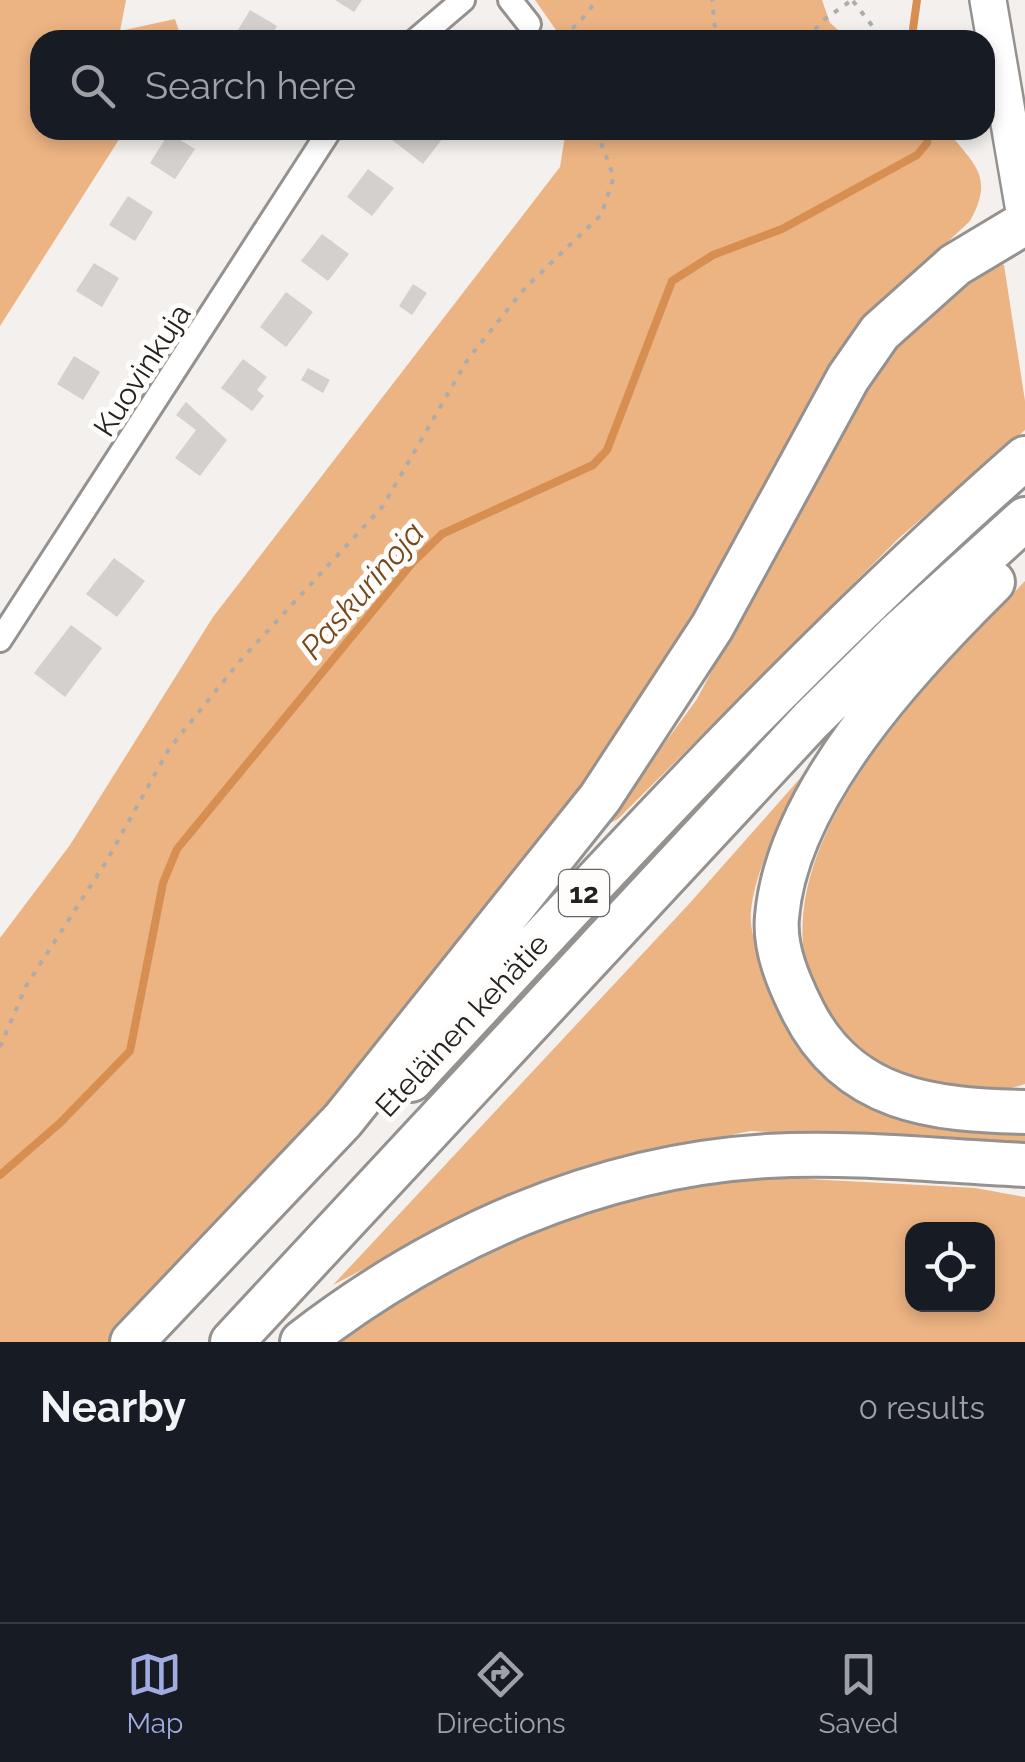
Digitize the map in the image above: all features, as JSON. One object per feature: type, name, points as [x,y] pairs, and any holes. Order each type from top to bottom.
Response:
[{"type":"highway","points":[[132,1342],[343,1120],[600,798],[712,627],[848,378],[880,332],[954,265],[1025,220]]},
{"type":"highway","name":"Eteläinen kehätie","points":[[158,1342],[802,663],[910,558],[1025,458]]},
{"type":"highway","name":"Eteläinen kehätie","points":[[232,1342],[782,750],[899,633],[1025,519]]},
{"type":"highway","points":[[1025,550],[970,605],[858,736],[814,804],[787,865],[776,920],[786,978],[812,1028],[850,1070],[898,1098],[959,1110],[1025,1112]]},
{"type":"highway","points":[[302,1342],[394,1277],[462,1240],[540,1206],[620,1180],[698,1163],[769,1156],[1025,1164]]},
{"type":"main road","points":[[988,0],[993,30]]},
{"type":"main road","points":[[995,42],[1025,220]]},
{"type":"street","points":[[428,30],[463,0]]},
{"type":"street","points":[[510,0],[529,24]]},
{"type":"street","name":"Kuovinkuja","points":[[0,640],[324,140]]},
{"type":"path","points":[[571,30],[597,0]]},
{"type":"path","points":[[712,0],[715,30]]},
{"type":"path","points":[[814,30],[822,20],[852,0],[875,30]]},
{"type":"path","points":[[529,24],[535,30]]},
{"type":"path","points":[[0,1047],[26,986],[106,862],[169,749],[240,662],[382,506],[468,358],[525,288],[602,215],[614,177],[600,140]]},
{"type":"shaded area","points":[[0,0],[126,0],[120,30],[30,30],[30,140],[119,140],[0,326]]},
{"type":"shaded area","points":[[535,0],[822,0],[830,23],[838,30],[556,30]]},
{"type":"shaded area","points":[[175,19],[179,30],[125,30]]},
{"type":"shaded area","points":[[564,140],[955,140],[978,172],[981,193],[970,221],[852,331],[813,392],[719,579],[617,738],[330,1111],[117,1342],[0,1342],[0,938],[70,845],[213,617],[560,167]]},
{"type":"shaded area","points":[[994,263],[1004,265],[1025,401],[1025,430],[899,538],[618,819],[604,826],[697,699],[829,449],[882,360],[924,315]]},
{"type":"shaded area","points":[[1025,581],[1025,1084],[1006,1089],[966,1089],[907,1075],[852,1046],[827,1017],[815,995],[802,929],[811,873],[833,818],[866,764],[905,712]]},
{"type":"shaded area","points":[[834,740],[783,821],[755,888],[752,932],[777,999],[798,1041],[822,1072],[847,1095],[907,1121],[1025,1132],[1025,1145],[751,1131],[642,1152],[514,1191],[333,1285],[689,904]]},
{"type":"shaded area","points":[[736,1175],[975,1188],[1025,1197],[1025,1342],[334,1342],[467,1256],[613,1202]]},
{"type":"building","points":[[335,0],[362,0],[354,12]]},
{"type":"building","points":[[250,10],[277,26],[275,30],[238,30]]},
{"type":"building","points":[[165,140],[180,140],[195,149],[175,179],[150,163]]},
{"type":"building","points":[[392,140],[441,140],[423,164]]},
{"type":"building","points":[[368,169],[394,188],[372,216],[347,197]]},
{"type":"building","points":[[128,196],[153,212],[135,241],[109,225]]},
{"type":"building","points":[[322,234],[349,254],[328,281],[301,261]]},
{"type":"building","points":[[94,263],[119,278],[102,307],[76,291]]},
{"type":"building","points":[[413,284],[427,293],[412,315],[399,306]]},
{"type":"building","points":[[286,292],[313,312],[286,347],[260,327]]},
{"type":"building","points":[[74,356],[100,372],[83,400],[57,384]]},
{"type":"building","points":[[243,359],[267,377],[257,390],[264,396],[252,411],[221,388]]},
{"type":"building","points":[[308,368],[330,380],[323,393],[301,380]]},
{"type":"building","points":[[186,402],[227,440],[200,476],[175,458],[196,430],[176,415]]},
{"type":"building","points":[[114,558],[145,581],[117,617],[86,594]]},
{"type":"building","points":[[71,625],[102,648],[65,697],[34,673]]},
{"type":"waterway","points":[[913,29],[917,0]]},
{"type":"waterway","name":"Paskurinoja","points":[[0,1175],[60,1123],[130,1051],[163,883],[177,849],[413,562],[442,534],[593,465],[607,450],[672,281],[713,255],[782,229],[917,155],[927,140]]}]
